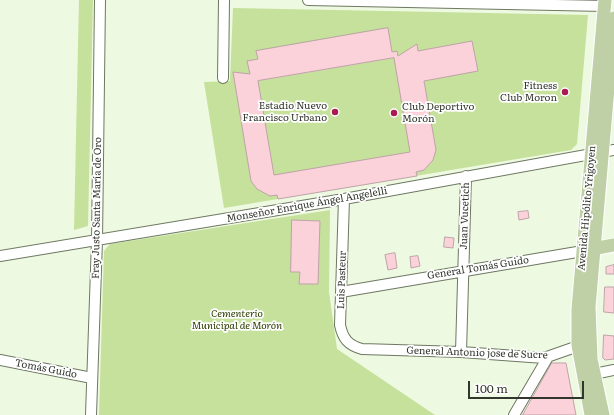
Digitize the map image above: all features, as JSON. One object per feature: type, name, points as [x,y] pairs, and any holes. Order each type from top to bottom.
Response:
[{"type":"main road","name":"Avenida Hipólito Yrigoyen","points":[[603,152],[608,3]]},
{"type":"main road","name":"Avenida Hipólito Yrigoyen","points":[[591,415],[584,344],[578,309],[589,250],[603,152],[614,18]]},
{"type":"main road","name":"General Tomás Guido","points":[[589,250],[614,245]]},
{"type":"main road","name":"Avenida Hipólito Yrigoyen","points":[[584,344],[594,374],[602,415]]},
{"type":"street","name":"Fray Justo Santa María de Oro","points":[[91,415],[97,240],[100,0]]},
{"type":"street","points":[[223,78],[224,0]]},
{"type":"street","points":[[308,0],[608,3]]},
{"type":"street","name":"Monseñor Enrique Ángel Angelelli","points":[[0,256],[344,199],[603,152]]},
{"type":"street","name":"Juan Vucetich","points":[[461,352],[466,176]]},
{"type":"street","name":"Luis Pasteur","points":[[344,199],[340,324],[342,334],[351,345],[362,349]]},
{"type":"street","name":"General Tomás Guido","points":[[341,292],[463,270],[589,250]]},
{"type":"street","name":"General Antonio jose de Sucre","points":[[362,349],[461,352],[548,357],[584,344]]},
{"type":"street","points":[[514,415],[548,357]]},
{"type":"street","name":"Tomás Guido","points":[[0,360],[92,378]]},
{"type":"street","points":[[594,374],[614,370]]},
{"type":"green space","points":[[79,0],[93,0],[88,226],[74,230]]},
{"type":"green space","name":"Club Deportivo Morón","points":[[233,8],[588,15],[577,144],[571,150],[224,208],[204,82],[230,81]]},
{"type":"green space","name":"Cementerio Municipal de Morón","points":[[330,210],[329,292],[337,349],[435,415],[99,415],[104,251],[110,244]]},
{"type":"building","points":[[388,28],[392,52],[397,51],[398,56],[417,44],[418,51],[472,41],[478,71],[424,81],[436,150],[433,160],[424,170],[416,172],[417,176],[278,199],[277,195],[270,196],[257,189],[251,181],[233,72],[250,74],[247,61],[258,59],[256,51]],"holes":[[[394,58],[410,152],[274,175],[258,81]]]},
{"type":"building","points":[[528,211],[529,218],[519,220],[518,212]]},
{"type":"building","points":[[292,220],[320,221],[318,284],[299,284],[300,272],[291,272]]},
{"type":"building","points":[[445,237],[454,238],[453,248],[444,247]]},
{"type":"building","points":[[395,253],[397,268],[388,270],[385,255]]},
{"type":"building","points":[[418,256],[420,266],[411,268],[410,257]]},
{"type":"building","points":[[614,265],[614,274],[606,274],[606,267]]},
{"type":"building","points":[[605,287],[614,287],[614,313],[604,312]]},
{"type":"building","points":[[604,335],[614,336],[614,359],[605,360],[603,358]]},
{"type":"building","points":[[552,363],[566,363],[576,415],[523,415]]},
{"type":"place","name":"Fitness Club Moron","points":[[565,92]]},
{"type":"place","name":"Estadio Nuevo Francisco Urbano","points":[[335,112]]},
{"type":"place","name":"Club Deportivo Morón","points":[[394,113]]}]
